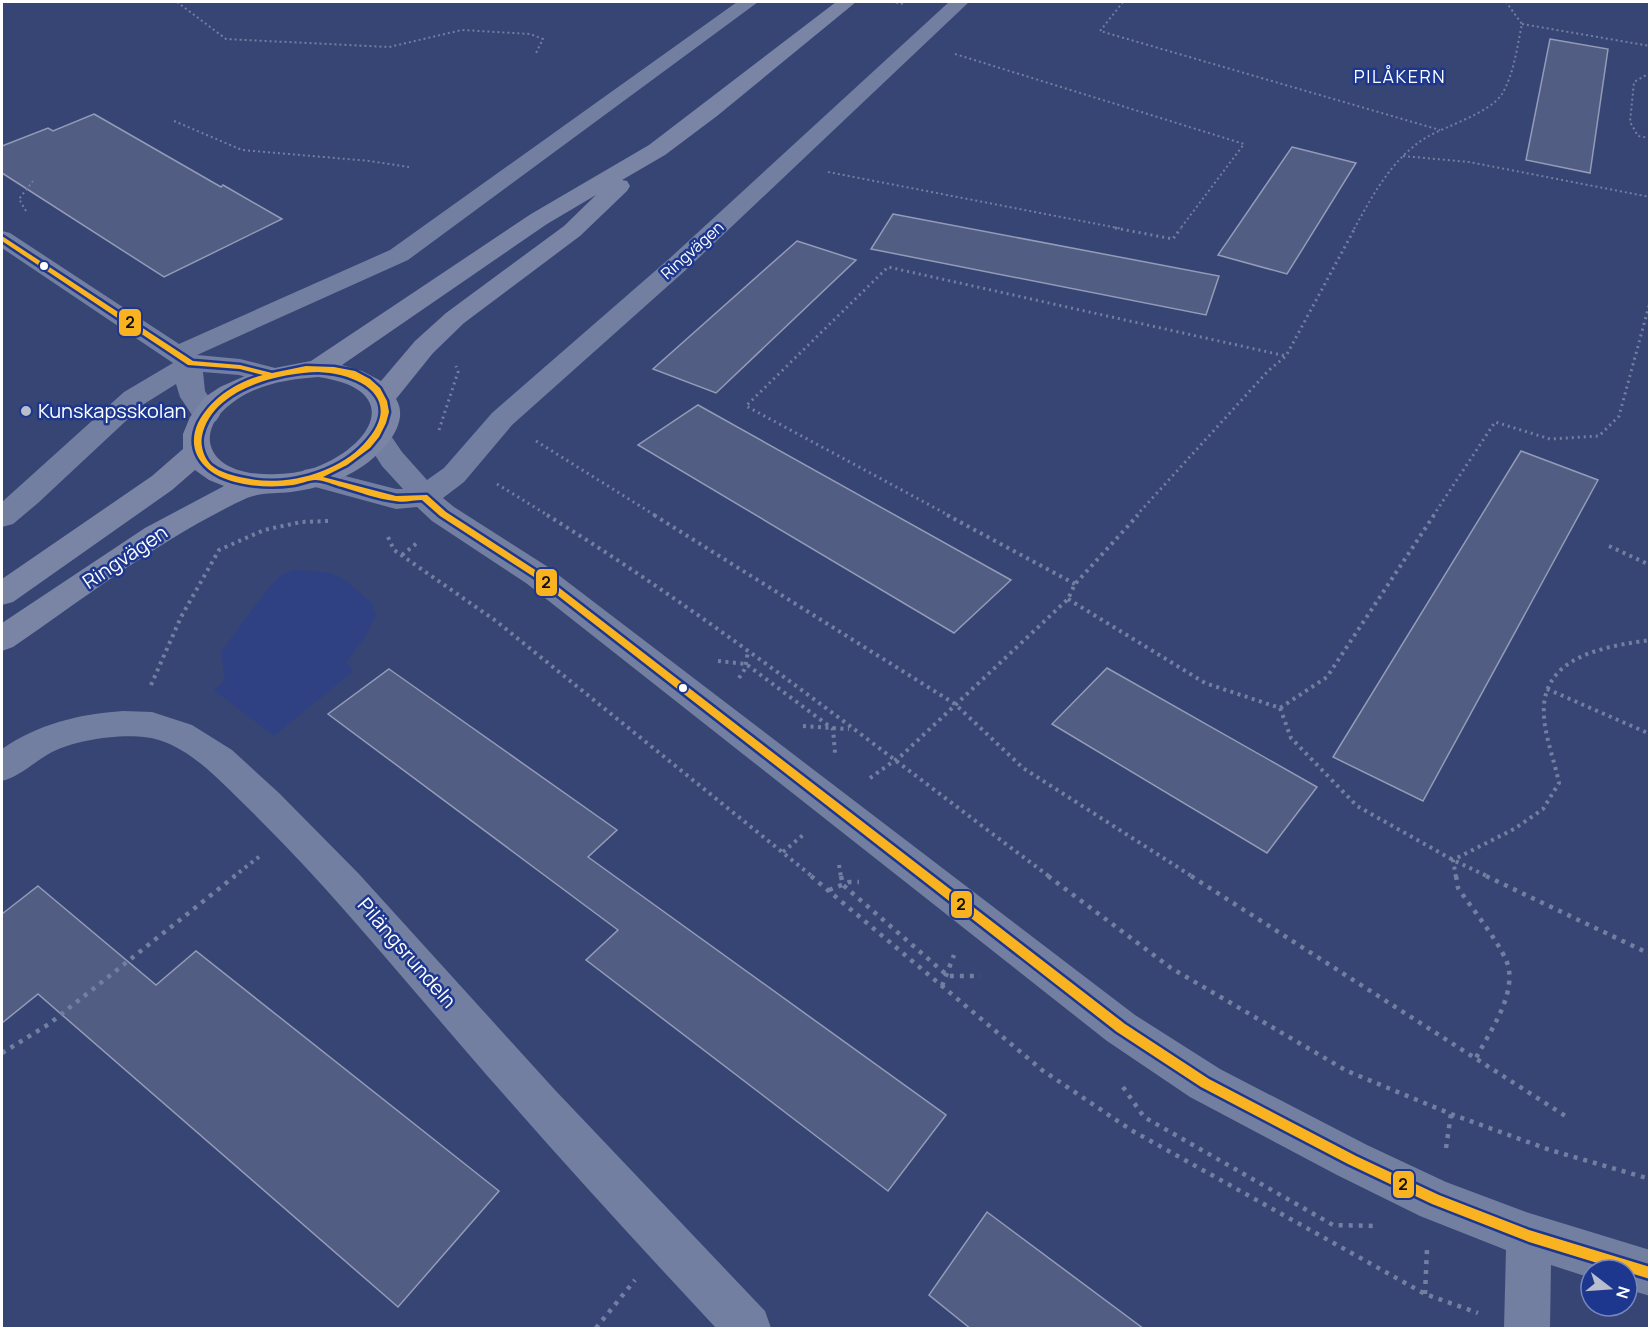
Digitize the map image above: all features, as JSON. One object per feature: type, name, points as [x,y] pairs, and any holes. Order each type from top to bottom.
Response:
[{"type":"main road","points":[[318,369],[539,219],[657,150],[847,2]]},
{"type":"main road","points":[[382,398],[424,347],[455,318],[572,231],[657,150]]},
{"type":"main road","points":[[318,369],[358,377],[368,382],[382,398],[386,416],[377,436],[367,449],[352,460],[314,477],[273,484],[253,484],[217,473],[205,464],[198,452],[196,440],[206,415],[232,392],[270,375],[318,369]]},
{"type":"main road","name":"Ringvägen","points":[[2,594],[162,483],[198,452]]},
{"type":"main road","name":"Ringvägen","points":[[2,639],[176,523],[216,499],[253,484]]},
{"type":"street","points":[[2,517],[28,496],[134,398],[185,359],[294,300],[399,255],[749,2]]},
{"type":"street","name":"Ringvägen","points":[[424,497],[454,475],[502,420],[679,263],[960,2]]},
{"type":"street","points":[[2,238],[185,359],[240,367],[270,375]]},
{"type":"street","points":[[185,359],[190,393],[206,415]]},
{"type":"street","points":[[377,436],[392,459],[411,478],[424,497],[443,514],[537,575],[1121,1028],[1205,1083],[1352,1160],[1436,1200],[1530,1236],[1650,1273]]},
{"type":"street","points":[[314,477],[396,499],[424,497]]},
{"type":"street","name":"Pilängsrundeln","points":[[2,767],[48,738],[94,727],[133,724],[161,727],[187,737],[214,755],[294,830],[360,899],[472,1029],[666,1243],[748,1329]]},
{"type":"street","points":[[1527,1329],[1530,1236]]},
{"type":"path","points":[[177,2],[226,39],[389,47],[462,30],[530,34],[543,39],[535,55]]},
{"type":"path","points":[[1123,2],[1100,31],[1441,130]]},
{"type":"path","points":[[1506,2],[1522,24],[1650,46]]},
{"type":"path","points":[[869,779],[893,762],[1068,599],[1075,585],[1268,370],[1286,356],[1376,189],[1402,156],[1427,137],[1470,118],[1502,96],[1512,69],[1522,24]]},
{"type":"path","points":[[787,164],[1173,239],[1244,144],[917,42]]},
{"type":"path","points":[[1650,73],[1634,82],[1630,122],[1638,136],[1650,138]]},
{"type":"path","points":[[174,121],[242,150],[370,161],[409,167]]},
{"type":"path","points":[[1402,156],[1469,162],[1650,197]]},
{"type":"path","points":[[31,219],[19,200],[33,181]]},
{"type":"path","points":[[1075,585],[746,406],[888,267],[1286,356]]},
{"type":"path","points":[[1280,708],[1327,677],[1495,422],[1550,438],[1599,436],[1619,416],[1650,302]]},
{"type":"path","points":[[437,437],[458,372],[453,357]]},
{"type":"path","points":[[502,420],[955,704],[1023,768],[1474,1060],[1567,1117]]},
{"type":"path","points":[[494,482],[610,554],[748,651],[1171,969],[1347,1071],[1451,1114],[1550,1150],[1650,1179]]},
{"type":"path","points":[[133,724],[181,617],[219,550],[264,530],[301,522],[333,522]]},
{"type":"path","points":[[378,534],[388,537],[394,550],[401,556],[496,621],[783,852],[1042,1070],[1131,1130],[1425,1294],[1486,1316]]},
{"type":"path","points":[[401,556],[420,541]]},
{"type":"path","points":[[1609,546],[1650,565]]},
{"type":"path","points":[[1068,599],[1206,683],[1280,708]]},
{"type":"path","points":[[1453,860],[1514,829],[1543,808],[1558,783],[1544,706],[1553,676],[1578,658],[1608,646],[1650,640]]},
{"type":"path","points":[[714,661],[746,664],[833,729],[836,764]]},
{"type":"path","points":[[1547,690],[1650,734]]},
{"type":"path","points":[[1280,708],[1291,738],[1357,806],[1453,860],[1650,954]]},
{"type":"path","points":[[2,1053],[49,1024],[294,830]]},
{"type":"path","points":[[783,852],[806,833]]},
{"type":"path","points":[[837,855],[843,885],[948,976],[989,976]]},
{"type":"path","points":[[1453,860],[1458,888],[1502,953],[1509,970],[1505,1001],[1474,1060]]},
{"type":"path","points":[[1446,1148],[1451,1114]]},
{"type":"path","points":[[596,1329],[666,1243]]},
{"type":"path","points":[[1425,1294],[1427,1249]]},
{"type":"water","points":[[295,570],[328,572],[345,580],[371,602],[376,615],[368,632],[346,663],[353,671],[274,736],[214,690],[225,680],[221,652],[271,585],[281,575]]},
{"type":"building","points":[[1550,39],[1608,49],[1590,173],[1526,160]]},
{"type":"building","points":[[94,114],[221,187],[223,185],[282,219],[164,277],[2,173],[2,146],[48,128],[53,131]]},
{"type":"building","points":[[1292,147],[1356,163],[1287,274],[1218,255]]},
{"type":"building","points":[[893,214],[1219,276],[1206,315],[871,249]]},
{"type":"building","points":[[797,241],[856,260],[716,393],[653,369]]},
{"type":"building","points":[[698,405],[1011,580],[954,633],[638,445]]},
{"type":"building","points":[[1521,451],[1598,480],[1423,801],[1333,757]]},
{"type":"building","points":[[1107,668],[1317,787],[1267,853],[1052,724]]},
{"type":"building","points":[[389,669],[617,830],[588,857],[946,1115],[888,1191],[586,960],[618,930],[328,714]]},
{"type":"building","points":[[38,886],[156,985],[196,951],[499,1191],[398,1307],[38,994],[2,1023],[2,914]]},
{"type":"building","points":[[987,1212],[1144,1329],[971,1329],[929,1295]]},
{"type":"transit line","name":"2","points":[[2,238],[191,363],[240,367],[270,375]]},
{"type":"transit line","name":"2","points":[[279,374],[306,368],[343,370],[367,381],[378,390],[384,401],[383,423],[367,446],[355,456]]},
{"type":"transit line","name":"2","points":[[279,374],[329,370],[357,377],[379,394],[383,404],[380,426],[374,437],[355,456]]},
{"type":"transit line","name":"2","points":[[210,411],[224,397],[241,386],[279,374]]},
{"type":"transit line","name":"2","points":[[210,411],[225,397],[242,387],[279,374]]},
{"type":"transit line","name":"2","points":[[209,467],[199,453],[197,439],[201,425],[210,411]]},
{"type":"transit line","name":"2","points":[[209,467],[200,453],[198,439],[199,432],[210,411]]},
{"type":"transit line","name":"2","points":[[254,483],[281,483],[307,478],[332,469],[355,456]]},
{"type":"transit line","name":"2","points":[[254,483],[281,484],[308,479],[332,470],[355,456]]},
{"type":"transit line","name":"2","points":[[209,467],[227,477],[254,483]]},
{"type":"transit line","name":"2","points":[[209,467],[222,476],[254,483]]},
{"type":"transit line","name":"2","points":[[314,477],[396,499],[424,497],[443,514],[537,575],[1121,1028],[1205,1083],[1352,1160],[1436,1200],[1529,1236],[1650,1273]]},
{"type":"place","name":"Kunskapsskolan","points":[[26,411]]},
{"type":"district","name":"PILÅKERN","points":[[1400,77]]}]
